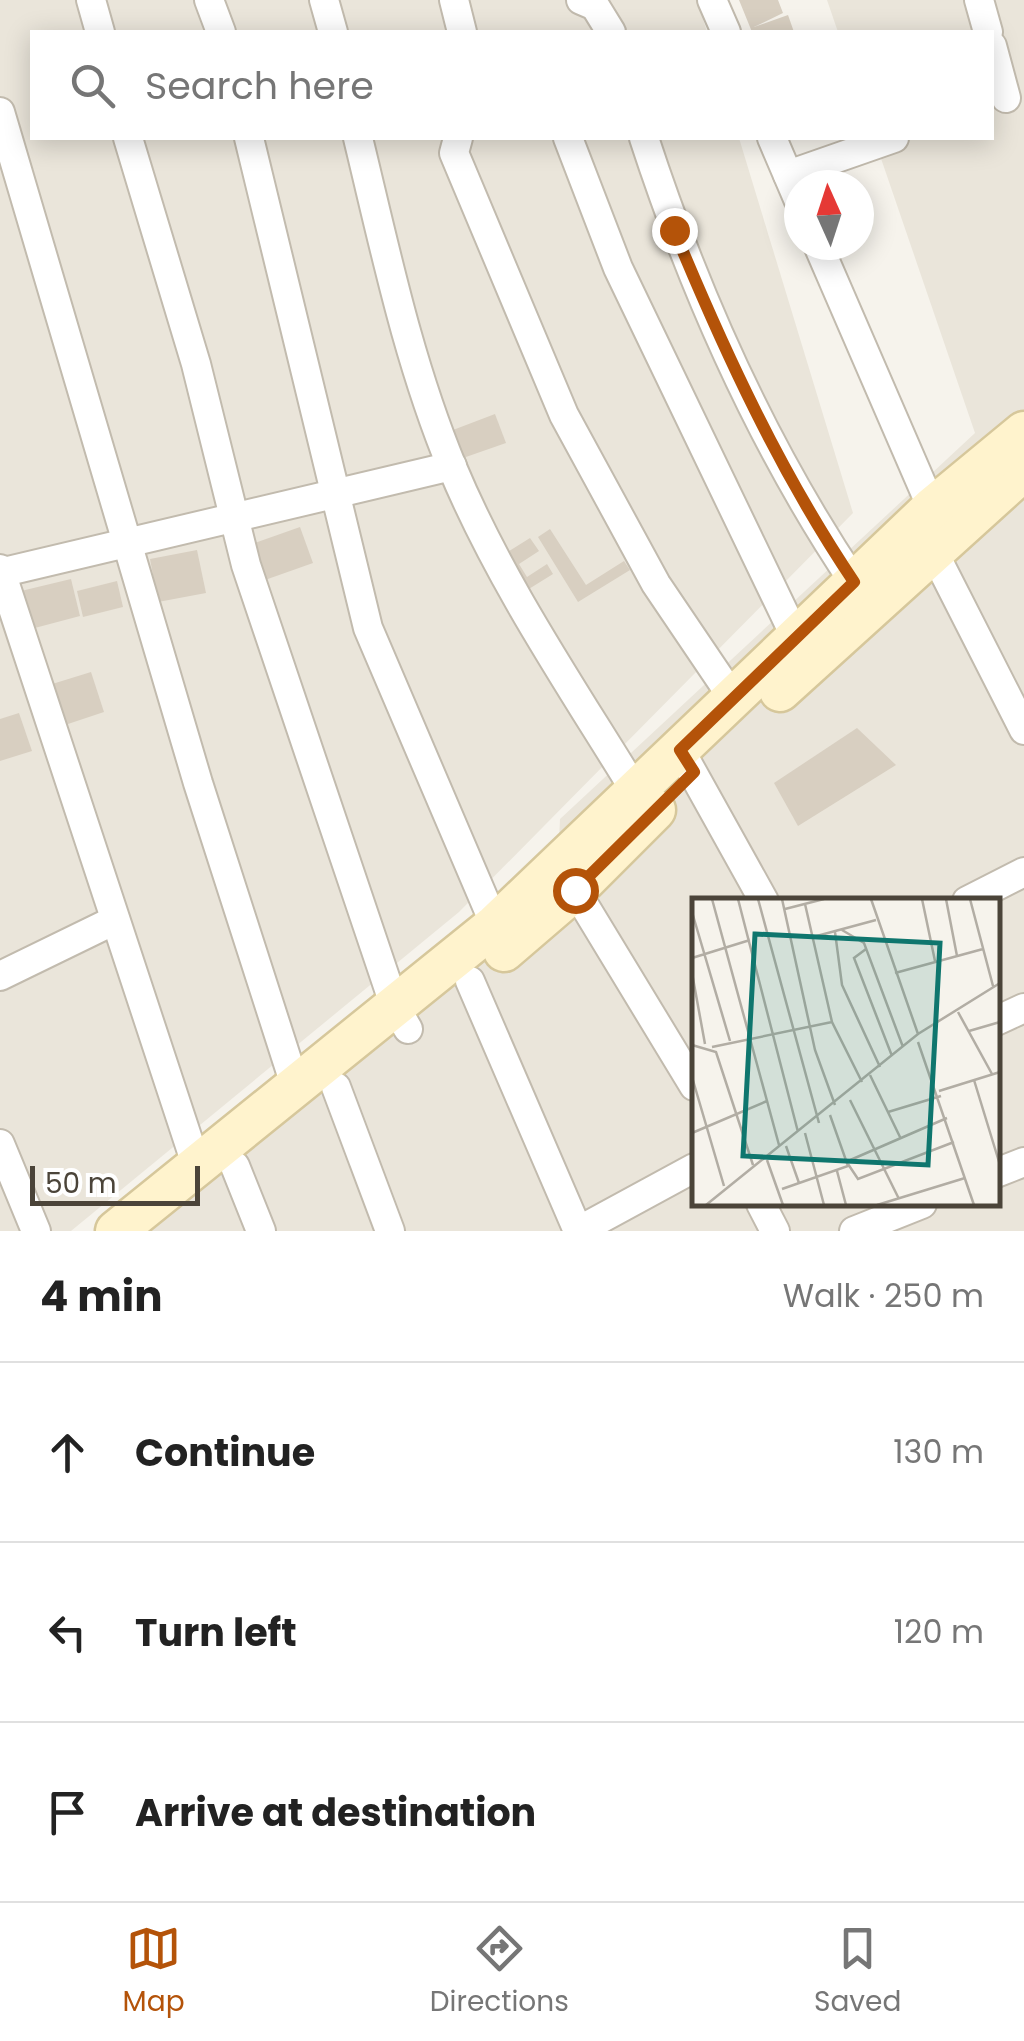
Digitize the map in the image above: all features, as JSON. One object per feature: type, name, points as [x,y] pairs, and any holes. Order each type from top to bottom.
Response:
[{"type":"main road","points":[[153,1231],[296,1088],[402,1018],[470,980],[575,890],[687,761],[733,698],[932,508],[1024,432]]},
{"type":"main road","points":[[116,1231],[336,1086],[495,925],[636,792],[687,761],[1024,470]]},
{"type":"street","points":[[91,0],[99,30]]},
{"type":"street","points":[[209,0],[220,30]]},
{"type":"street","points":[[324,0],[332,30]]},
{"type":"street","points":[[454,0],[462,30]]},
{"type":"street","points":[[582,0],[595,6],[609,30]]},
{"type":"street","points":[[712,0],[725,30]]},
{"type":"street","points":[[979,0],[987,30]]},
{"type":"street","points":[[994,53],[1007,98]]},
{"type":"street","points":[[0,112],[198,783],[296,1088]]},
{"type":"street","points":[[129,140],[196,364],[234,519],[402,1018]]},
{"type":"street","points":[[249,140],[368,628],[495,925]]},
{"type":"street","points":[[358,140],[398,307],[452,466],[513,594],[636,792]]},
{"type":"street","points":[[457,140],[454,153],[564,415],[656,584],[733,698]]},
{"type":"street","points":[[569,140],[618,268],[796,638]]},
{"type":"street","points":[[645,140],[674,230],[716,332],[802,504],[854,582]]},
{"type":"street","points":[[773,140],[785,170]]},
{"type":"street","points":[[829,170],[890,140]]},
{"type":"street","points":[[825,260],[932,508]]},
{"type":"street","points":[[261,1231],[216,1166],[115,920],[0,572],[452,466]]},
{"type":"street","points":[[932,549],[1024,730]]},
{"type":"street","points":[[687,761],[762,898]]},
{"type":"street","points":[[973,898],[1024,872]]},
{"type":"street","points":[[575,890],[692,1083]]},
{"type":"street","points":[[0,976],[115,920]]},
{"type":"street","points":[[470,980],[578,1231],[692,1169]]},
{"type":"street","points":[[999,1020],[1024,1008]]},
{"type":"street","points":[[336,1086],[390,1231]]},
{"type":"street","points":[[0,1144],[36,1231]]},
{"type":"street","points":[[999,1172],[1024,1162]]},
{"type":"street","points":[[761,1206],[775,1231]]},
{"type":"street","points":[[854,1231],[917,1206]]},
{"type":"shaded area","points":[[0,0],[697,0],[706,30],[30,30],[30,140],[740,140],[853,513],[459,912],[71,1231],[0,1231]]},
{"type":"shaded area","points":[[827,0],[1024,0],[1024,1231],[151,1231],[207,1178],[557,883],[560,819],[975,433],[875,140],[994,140],[994,30],[837,30]]},
{"type":"building","points":[[739,0],[778,0],[783,13],[754,27],[788,15],[793,30],[751,30]]},
{"type":"building","points":[[495,414],[506,443],[463,458],[453,430]]},
{"type":"building","points":[[300,527],[313,563],[265,580],[252,544]]},
{"type":"building","points":[[550,529],[586,585],[624,561],[630,570],[578,602],[538,537]]},
{"type":"building","points":[[530,538],[539,551],[519,564],[527,577],[547,564],[553,574],[524,592],[501,556]]},
{"type":"building","points":[[197,550],[206,593],[158,602],[150,559]]},
{"type":"building","points":[[71,579],[80,616],[31,629],[21,591]]},
{"type":"building","points":[[117,581],[123,607],[83,617],[77,591]]},
{"type":"building","points":[[91,672],[104,712],[62,726],[49,685]]},
{"type":"building","points":[[19,713],[32,751],[0,761],[0,719]]},
{"type":"building","points":[[857,728],[896,765],[798,826],[774,783]]},
{"type":"route","points":[[575,890],[694,772],[680,750],[854,582],[802,504],[716,332],[674,230]]}]
